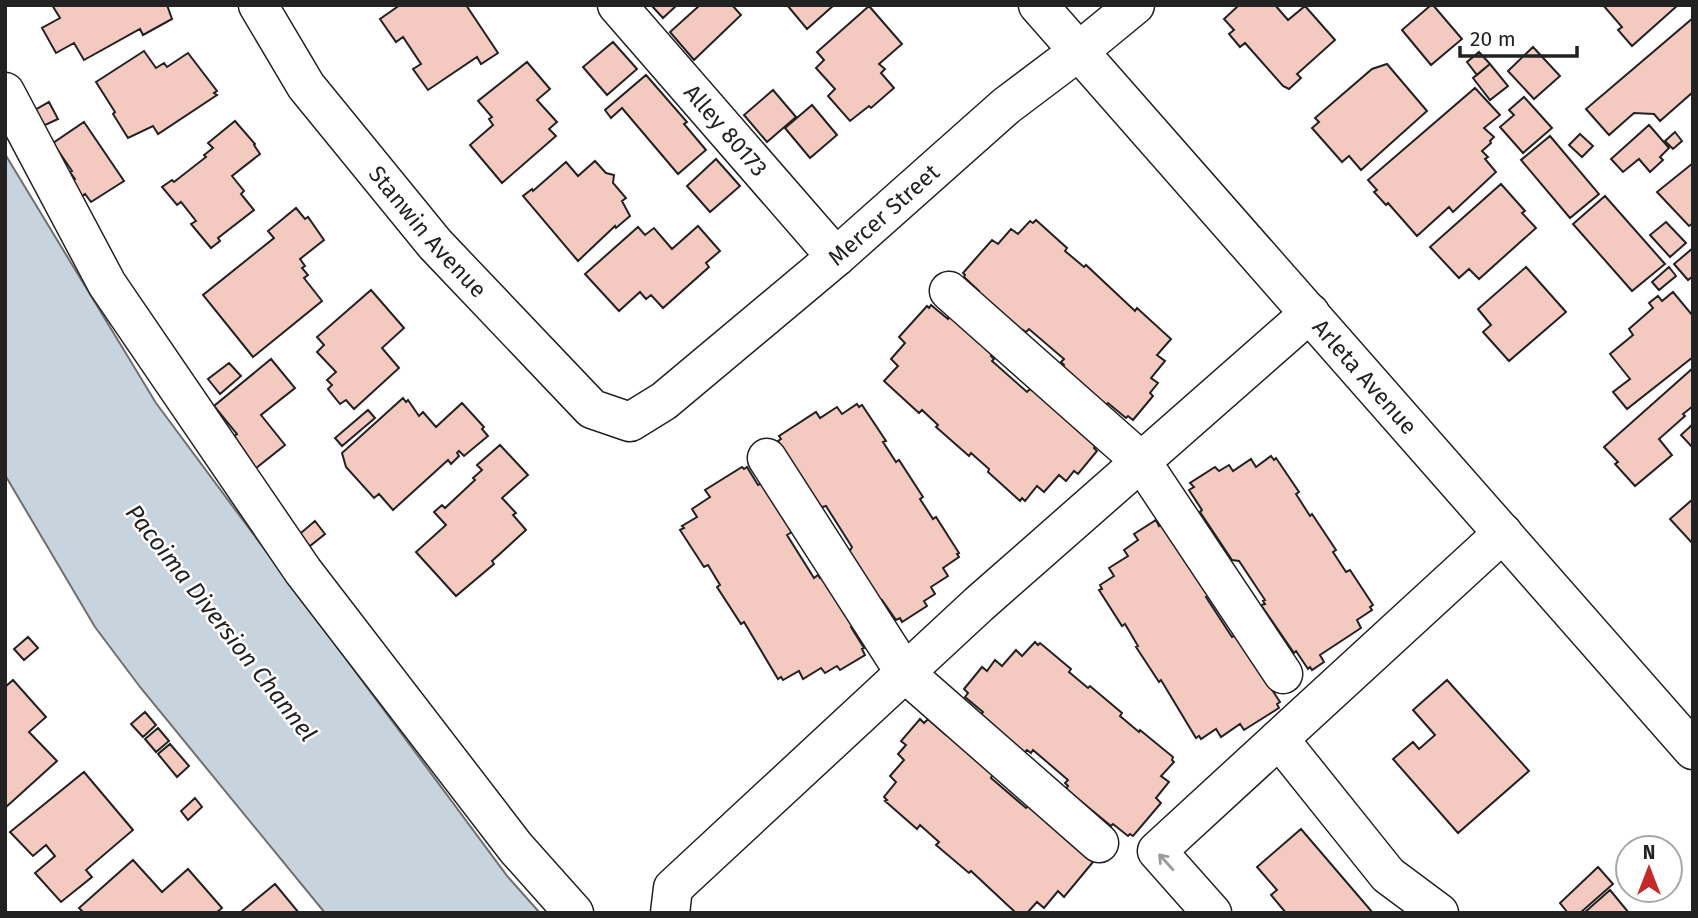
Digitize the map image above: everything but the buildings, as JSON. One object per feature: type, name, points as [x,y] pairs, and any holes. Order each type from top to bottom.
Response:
[{"type":"street","name":"Stanwin Avenue","points":[[258,5],[306,86],[435,244],[592,409],[630,422]]},
{"type":"street","name":"Alley 80173","points":[[617,5],[836,257]]},
{"type":"street","name":"Arleta Avenue","points":[[1038,5],[1693,750]]},
{"type":"street","name":"Mercer Street","points":[[630,422],[664,401],[836,257],[1006,106],[1135,5]]},
{"type":"street","points":[[5,92],[107,284],[303,571],[516,848],[574,913]]},
{"type":"street","points":[[949,291],[1141,461],[1283,674]]},
{"type":"street","points":[[670,913],[673,888],[905,673],[1310,313]]},
{"type":"street","points":[[768,458],[905,673],[1099,843]]},
{"type":"street","points":[[1212,913],[1157,851],[1503,533]]},
{"type":"street","points":[[1279,739],[1388,875],[1440,913]]},
{"type":"water","name":"Pacoima Diversion Channel","points":[[5,154],[156,403],[508,877],[540,913],[325,913],[140,687],[95,627],[5,475]]}]
